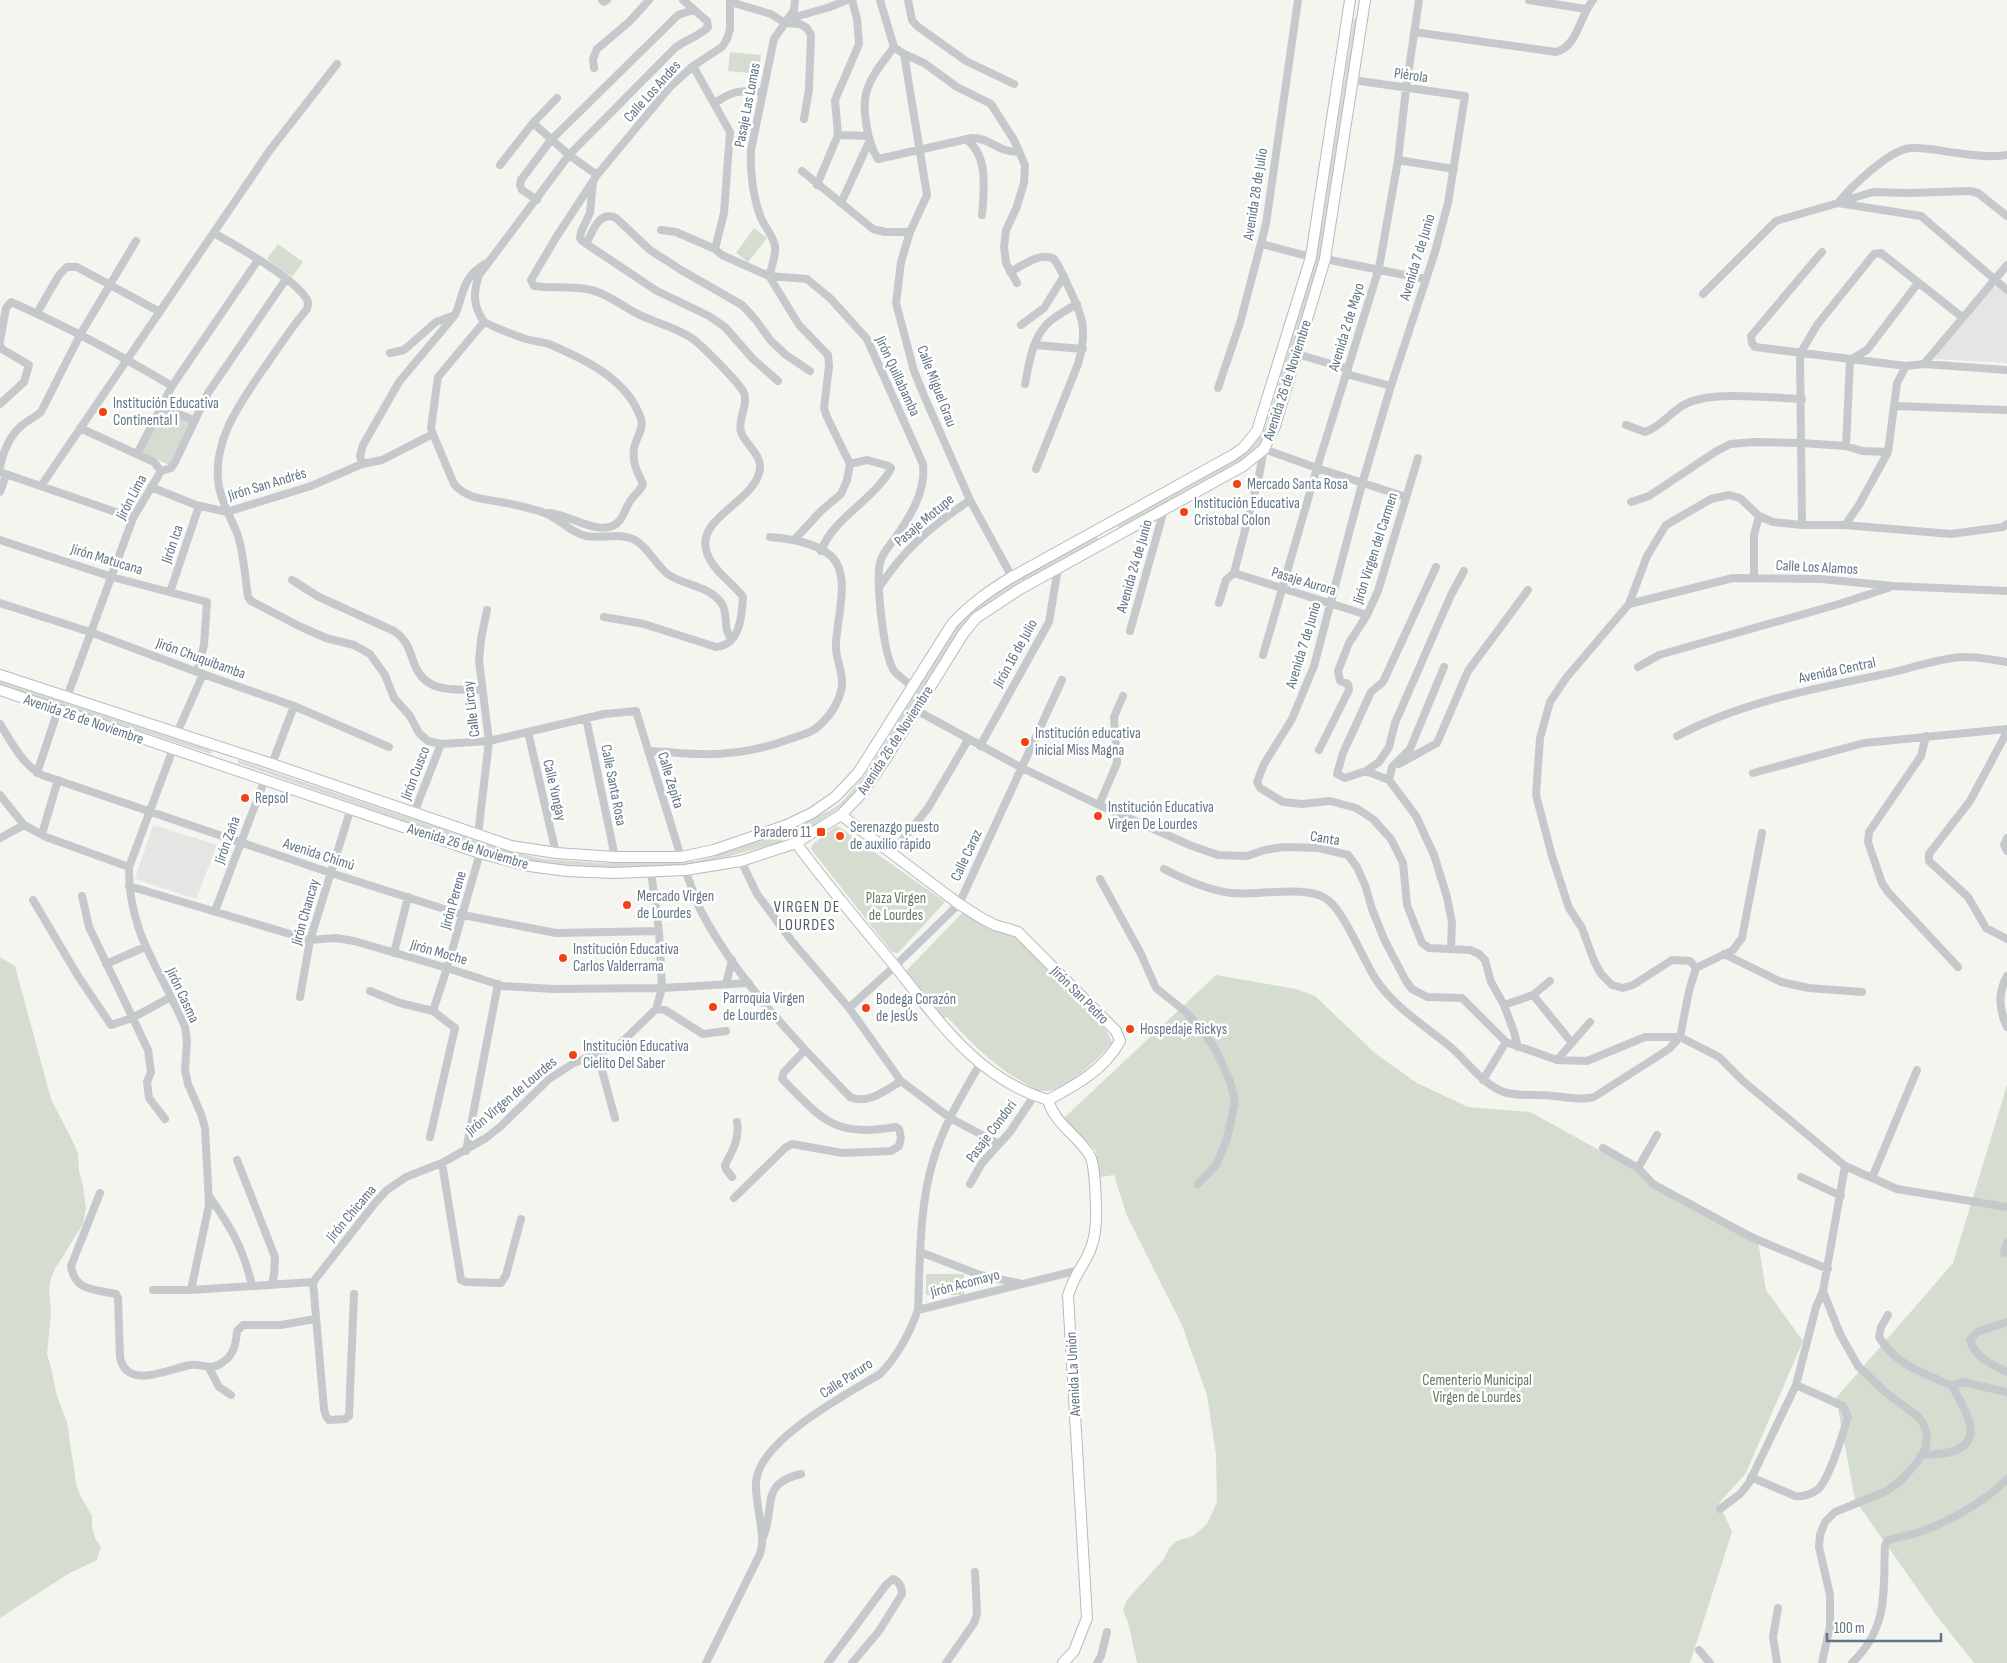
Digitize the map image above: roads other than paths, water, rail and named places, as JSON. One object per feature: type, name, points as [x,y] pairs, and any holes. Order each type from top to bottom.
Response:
[{"type":"main road","points":[[1349,3],[1365,4]]},
{"type":"main road","name":"Avenida 26 de Noviembre","points":[[0,675],[272,764],[511,846],[556,854],[615,857],[680,856],[714,850],[786,825],[827,803],[851,782],[952,624],[968,606],[1012,577],[1233,454],[1251,440],[1260,422],[1310,257],[1349,3]]},
{"type":"main road","name":"Avenida 26 de Noviembre","points":[[0,690],[480,853],[529,866],[567,871],[614,873],[685,870],[741,861],[796,843],[841,815],[862,793],[883,763],[963,634],[976,618],[1020,589],[1243,466],[1264,449],[1272,436],[1325,259],[1365,4]]},
{"type":"main road","points":[[1105,525],[1112,538]]},
{"type":"main road","points":[[220,764],[225,749]]},
{"type":"main road","name":"Jirón San Pedro","points":[[841,815],[959,904],[995,925],[1018,932],[1116,1031],[1120,1041],[1111,1056],[1095,1071],[1048,1100]]},
{"type":"main road","points":[[796,843],[860,926],[895,966],[946,1031],[980,1064],[1017,1089],[1048,1100]]},
{"type":"main road","name":"Avenida La Unión","points":[[1048,1100],[1057,1119],[1091,1156],[1094,1174],[1096,1220],[1094,1239],[1072,1282],[1068,1296],[1086,1618],[1074,1650],[1063,1663]]},
{"type":"street","points":[[602,0],[604,2],[607,0]]},
{"type":"street","points":[[594,68],[593,59],[597,49],[629,22],[649,0]]},
{"type":"street","points":[[484,322],[438,377],[432,434],[454,484],[460,491],[466,494],[563,515],[585,526],[596,528],[608,526],[620,520],[633,496],[641,489],[643,484],[635,471],[634,446],[641,430],[642,420],[635,406],[622,388],[594,366],[547,344],[500,330],[484,322],[476,311],[475,288],[479,276],[569,155],[675,48],[708,27],[707,21],[683,0]]},
{"type":"street","name":"Pasaje Las Lomas","points":[[769,276],[775,253],[775,243],[758,209],[751,164],[751,150],[774,39],[794,10],[795,0]]},
{"type":"street","points":[[787,21],[847,0]]},
{"type":"street","points":[[817,185],[838,135],[836,100],[859,44],[857,19],[852,0]]},
{"type":"street","points":[[880,0],[894,47],[904,54],[924,62],[957,87],[991,104],[997,110],[1019,151],[1025,165],[1024,182],[1016,209],[1006,230],[1004,247],[1006,263],[1018,283]]},
{"type":"street","points":[[908,0],[912,20],[916,26],[966,61],[1014,84]]},
{"type":"street","name":"Avenida 28 de Julio","points":[[1218,388],[1240,324],[1262,244],[1298,0]]},
{"type":"street","name":"Avenida 2 de Mayo","points":[[1263,655],[1317,468],[1378,270],[1398,160],[1419,0]]},
{"type":"street","points":[[1529,0],[1586,9]]},
{"type":"street","points":[[1414,32],[1556,52],[1565,49],[1570,44],[1580,20],[1592,0]]},
{"type":"street","points":[[730,1],[807,28],[811,35],[810,89],[804,119]]},
{"type":"street","name":"Calle Los Andes","points":[[730,1],[730,29],[728,38],[722,46],[693,66],[670,87],[595,178],[531,280],[534,286],[546,288],[568,286],[593,290],[637,314],[691,337],[726,371],[744,393],[740,431],[760,460],[759,472],[746,493],[707,530],[705,540],[707,553],[714,566],[743,597],[742,616],[738,629],[732,639]]},
{"type":"street","points":[[537,200],[522,190],[520,186],[521,180],[551,140],[678,15],[693,10]]},
{"type":"street","points":[[894,47],[874,74],[866,91],[868,139],[877,157],[880,159],[966,139],[979,138],[1009,152],[1019,151]]},
{"type":"street","points":[[904,54],[921,150]]},
{"type":"street","points":[[41,486],[270,150],[338,64]]},
{"type":"street","points":[[693,66],[730,132],[724,213],[715,249]]},
{"type":"street","name":"Piérola","points":[[1353,80],[1465,96]]},
{"type":"street","points":[[715,103],[736,91],[763,92]]},
{"type":"street","name":"Avenida 7 de Junio","points":[[1465,96],[1454,169],[1439,236],[1362,484],[1314,666],[1296,710],[1264,764],[1257,782],[1260,788],[1283,802],[1302,804],[1330,802],[1356,808],[1373,819],[1391,838],[1403,863],[1407,905],[1422,943],[1429,948],[1470,950],[1479,954],[1485,960],[1491,982],[1504,1005],[1518,1047]]},
{"type":"street","points":[[500,165],[533,123],[557,98]]},
{"type":"street","points":[[533,123],[595,178],[590,213],[580,238],[586,244],[657,291],[709,316],[725,327],[753,359],[778,381]]},
{"type":"street","points":[[838,135],[868,139]]},
{"type":"street","points":[[841,203],[868,139]]},
{"type":"street","points":[[966,139],[974,145],[981,158],[984,196],[982,215]]},
{"type":"street","points":[[1838,203],[1848,190],[1884,160],[1910,148],[1975,156],[2007,155]]},
{"type":"street","name":"Calle Miguel Grau","points":[[921,150],[927,195],[910,232],[901,262],[896,303],[914,371],[970,500],[1012,577]]},
{"type":"street","points":[[1398,160],[1454,169]]},
{"type":"street","points":[[802,172],[873,229],[885,232],[910,232]]},
{"type":"street","points":[[1703,294],[1776,222],[1873,192],[1970,191],[1978,194],[2007,216]]},
{"type":"street","points":[[1838,203],[1921,216],[2007,290]]},
{"type":"street","points":[[586,244],[599,221],[604,216],[610,215],[616,218],[650,250],[681,270],[742,304],[771,341],[786,355],[810,371]]},
{"type":"street","name":"Jirón Quillabamba","points":[[662,230],[676,232],[769,276],[807,279],[831,299],[867,339],[923,464],[925,478],[906,522],[885,551],[880,563],[882,619],[888,656],[895,671],[912,687]]},
{"type":"street","points":[[214,233],[286,279],[301,292],[308,304],[307,309],[287,333],[242,399],[228,427],[220,456],[219,486],[236,533],[248,597],[251,601],[261,608],[299,626],[326,638],[354,645],[370,654],[385,675],[394,698],[410,716],[419,733],[428,741],[441,744],[489,741],[586,718]]},
{"type":"street","points":[[0,466],[2,455],[10,440],[21,426],[41,412],[80,335],[136,241]]},
{"type":"street","points":[[1262,244],[1310,257]]},
{"type":"street","points":[[1822,252],[1752,336],[1752,343],[1756,347],[1906,366],[1924,364],[2007,370]]},
{"type":"street","points":[[1802,526],[1800,354],[1817,325],[1874,254],[1881,253],[1962,318]]},
{"type":"street","points":[[1010,272],[1035,259],[1050,256],[1058,264],[1077,304],[1084,332],[1083,349],[1036,469]]},
{"type":"street","points":[[362,464],[360,456],[363,446],[399,382],[455,315],[467,280],[473,272],[493,258]]},
{"type":"street","points":[[1325,259],[1425,279]]},
{"type":"street","points":[[137,454],[172,386],[258,260]]},
{"type":"street","points":[[1924,364],[2007,265]]},
{"type":"street","points":[[38,313],[59,275],[67,268],[77,267],[160,312]]},
{"type":"street","points":[[769,276],[799,325],[828,355],[829,366],[824,408],[850,464],[847,480],[841,494],[822,510],[795,539]]},
{"type":"street","points":[[1021,325],[1044,308],[1064,276]]},
{"type":"street","name":"Jirón Lima","points":[[67,697],[133,518],[161,471],[171,468],[175,462],[208,393],[286,279]]},
{"type":"street","points":[[1850,360],[1867,350],[1918,283]]},
{"type":"street","points":[[0,341],[6,308],[11,302],[38,313],[127,359],[172,386]]},
{"type":"street","points":[[1025,384],[1028,364],[1042,330],[1048,323],[1077,304]]},
{"type":"street","points":[[390,353],[404,350],[436,322],[455,315]]},
{"type":"street","points":[[0,345],[2,349],[29,365],[24,382],[0,404]]},
{"type":"street","points":[[1035,345],[1083,349]]},
{"type":"street","points":[[1297,354],[1391,386]]},
{"type":"street","points":[[1846,446],[1850,360]]},
{"type":"street","points":[[1845,525],[1859,505],[1888,452],[1896,383],[1906,366]]},
{"type":"street","points":[[1626,425],[1645,432],[1661,424],[1673,412],[1688,402],[1707,396],[1802,399]]},
{"type":"street","points":[[161,406],[195,421]]},
{"type":"street","points":[[1894,406],[2007,410]]},
{"type":"street","points":[[80,428],[154,462],[161,471]]},
{"type":"street","name":"Jirón San Andrés","points":[[151,487],[200,506],[227,512],[311,486],[362,464],[382,460],[432,434]]},
{"type":"street","points":[[1631,502],[1650,496],[1730,444],[1756,442],[1802,443],[1846,446],[1862,451],[1888,452]]},
{"type":"street","points":[[1219,603],[1226,580],[1234,573],[1264,449],[1362,484],[1406,497]]},
{"type":"street","name":"Jirón Virgen del Carmen","points":[[1319,750],[1349,690],[1348,684],[1340,681],[1338,671],[1349,643],[1367,614],[1378,591],[1418,458]]},
{"type":"street","points":[[821,550],[826,538],[834,528],[874,491],[891,468],[867,460],[850,464]]},
{"type":"street","points":[[0,492],[3,473],[133,518]]},
{"type":"street","points":[[1696,968],[1690,961],[1672,960],[1633,985],[1623,988],[1612,985],[1601,974],[1594,961],[1582,928],[1569,908],[1552,856],[1536,795],[1540,738],[1550,702],[1566,678],[1629,604],[1647,556],[1666,525],[1711,499],[1729,495],[1740,498],[1759,516],[1773,522],[1802,526],[1845,525],[1951,534],[2003,527],[2007,524]]},
{"type":"street","name":"Pasaje Motupe","points":[[880,586],[910,547],[939,521],[970,500]]},
{"type":"street","name":"Jirón Ica","points":[[170,592],[200,506]]},
{"type":"street","name":"Avenida 24 de Junio","points":[[1130,631],[1164,510]]},
{"type":"street","points":[[549,513],[577,534],[599,537],[625,536],[643,546],[668,574],[707,591],[717,598],[727,615],[726,632],[732,639],[725,646],[716,647],[644,624],[604,617]]},
{"type":"street","points":[[1754,578],[1754,535],[1759,516]]},
{"type":"street","points":[[648,751],[666,750],[695,754],[723,754],[756,749],[813,731],[832,712],[842,686],[835,645],[843,594],[838,570],[832,556],[821,550],[795,539],[770,537]]},
{"type":"street","name":"Jirón Matucana","points":[[0,540],[112,577],[207,602],[200,673]]},
{"type":"street","points":[[1436,567],[1383,682],[1371,692],[1343,753],[1337,774],[1346,778],[1366,771],[1379,762],[1389,747],[1395,722],[1451,595],[1464,571]]},
{"type":"street","name":"Jirón 16 de Julio","points":[[980,746],[1049,622],[1058,568]]},
{"type":"street","name":"Pasaje Aurora","points":[[1234,573],[1367,614]]},
{"type":"street","name":"Calle Los Alamos","points":[[1629,604],[1733,578],[1821,579],[1893,586],[2007,591]]},
{"type":"street","points":[[292,580],[319,597],[394,631],[403,637],[408,646],[416,672],[430,684],[449,689],[482,690]]},
{"type":"street","points":[[1638,668],[1659,655],[1839,604],[1893,586]]},
{"type":"street","points":[[1392,767],[1409,760],[1437,743],[1468,671],[1528,590]]},
{"type":"street","name":"Jirón Chuquibamba","points":[[0,603],[90,632],[294,706],[389,747]]},
{"type":"street","name":"Calle Lircay","points":[[478,836],[489,741],[482,690],[480,646],[487,610]]},
{"type":"street","name":"Avenida Central","points":[[1677,736],[1725,715],[1782,696],[1882,675],[1932,661],[1964,657],[2007,662]]},
{"type":"street","points":[[1389,780],[1392,767],[1410,749],[1444,668]]},
{"type":"street","points":[[177,733],[200,673]]},
{"type":"street","name":"Calle Caraz","points":[[848,1008],[959,904],[1062,680]]},
{"type":"street","points":[[1099,805],[1117,763],[1114,717],[1123,696]]},
{"type":"street","points":[[272,764],[294,706]]},
{"type":"street","points":[[37,772],[58,710]]},
{"type":"street","name":"Canta","points":[[916,710],[968,740],[1099,805],[1192,846],[1218,855],[1247,856],[1283,847],[1319,848],[1348,856],[1357,867],[1384,939],[1409,985],[1427,998],[1462,998],[1506,1042],[1557,1060],[1587,1060],[1644,1037],[1680,1036]]},
{"type":"street","name":"Calle Zepita","points":[[586,718],[636,711],[680,856]]},
{"type":"street","name":"Calle Santa Rosa","points":[[586,718],[615,857]]},
{"type":"street","name":"Avenida Chimú","points":[[0,724],[24,761],[37,772],[331,873],[463,915],[556,933],[659,931]]},
{"type":"street","points":[[1753,773],[1864,743],[2007,730]]},
{"type":"street","points":[[2007,730],[1970,800],[1928,857],[1929,861],[1968,897],[1986,928],[2007,939]]},
{"type":"street","name":"Calle Yungay","points":[[528,732],[556,854]]},
{"type":"street","points":[[1926,736],[1920,756],[1871,826],[1868,842],[1882,883],[1888,892],[1958,967]]},
{"type":"street","points":[[892,853],[928,808],[968,740]]},
{"type":"street","name":"Jirón Cusco","points":[[414,813],[441,744]]},
{"type":"street","name":"Jirón Casma","points":[[173,749],[129,867],[129,886],[133,911],[144,947],[185,1027],[187,1041],[185,1070],[188,1084],[205,1128],[209,1205],[191,1290]]},
{"type":"street","points":[[1366,771],[1389,780],[1416,816],[1434,855],[1447,897],[1452,923],[1451,948]]},
{"type":"street","name":"Jirón Zaña","points":[[215,911],[265,779]]},
{"type":"street","points":[[42,834],[58,780]]},
{"type":"street","points":[[0,795],[24,825],[42,834],[129,867]]},
{"type":"street","name":"Jirón Chancay","points":[[300,997],[310,940],[351,808]]},
{"type":"street","points":[[0,838],[24,825]]},
{"type":"street","points":[[786,825],[796,843]]},
{"type":"street","points":[[1164,869],[1188,881],[1230,893],[1248,894],[1281,891],[1322,896],[1329,900],[1341,916],[1375,978],[1388,996],[1436,1037],[1447,1044],[1483,1080],[1503,1092],[1518,1095],[1552,1095],[1587,1100],[1669,1049],[1680,1036],[1689,991],[1696,968],[1733,950],[1742,938],[1762,833]]},
{"type":"street","points":[[2007,838],[2004,845],[2007,851]]},
{"type":"street","name":"Jirón Perene","points":[[433,1011],[480,853]]},
{"type":"street","points":[[741,861],[757,894],[791,940],[848,1008],[901,1081],[950,1118],[999,1144]]},
{"type":"street","points":[[685,870],[702,912],[732,960],[805,1050],[850,1098],[856,1100],[866,1099],[901,1081]]},
{"type":"street","name":"Jirón Virgen de Lourdes","points":[[466,1151],[501,1126],[549,1079],[574,1063],[620,1044],[656,1009],[662,988],[659,931],[650,872]]},
{"type":"street","points":[[1100,879],[1141,954],[1156,988],[1186,1012],[1206,1034],[1217,1052],[1231,1084],[1235,1102],[1227,1139],[1216,1165],[1198,1184]]},
{"type":"street","name":"Jirón Moche","points":[[129,886],[310,940],[336,938],[498,984],[553,988],[662,988],[749,983]]},
{"type":"street","points":[[82,896],[89,927],[148,1050],[151,1072],[148,1082],[150,1098],[165,1119]]},
{"type":"street","points":[[394,953],[408,897]]},
{"type":"street","points":[[33,900],[111,1025],[132,1018],[171,997]]},
{"type":"street","points":[[106,964],[144,947]]},
{"type":"street","points":[[1724,954],[1781,982],[1810,988],[1862,992]]},
{"type":"street","points":[[726,984],[732,960]]},
{"type":"street","points":[[2007,976],[2000,991],[2000,1002],[2007,1027]]},
{"type":"street","points":[[1504,1005],[1532,995],[1550,981]]},
{"type":"street","points":[[466,1151],[498,984]]},
{"type":"street","points":[[370,991],[400,1003],[433,1011],[456,1028],[430,1138]]},
{"type":"street","points":[[1532,995],[1572,1042]]},
{"type":"street","points":[[656,1009],[665,1010],[704,1034],[726,1031]]},
{"type":"street","points":[[1557,1060],[1590,1022]]},
{"type":"street","points":[[1680,1036],[1719,1057],[1743,1081],[1845,1166],[1897,1189],[2007,1206]]},
{"type":"street","points":[[1483,1080],[1506,1042]]},
{"type":"street","points":[[734,1198],[785,1148],[792,1144],[843,1154],[891,1151],[899,1146],[901,1138],[896,1127],[870,1131],[848,1130],[828,1122],[814,1112],[782,1079],[784,1072],[805,1050]]},
{"type":"street","points":[[597,1052],[615,1118]]},
{"type":"street","name":"Calle Paruro","points":[[706,1663],[760,1554],[762,1539],[756,1506],[756,1481],[763,1460],[780,1441],[803,1423],[880,1374],[890,1364],[914,1320],[918,1310],[920,1252],[926,1191],[933,1160],[950,1118],[980,1064]]},
{"type":"street","points":[[1872,1178],[1917,1070]]},
{"type":"street","name":"Pasaje Condori","points":[[970,1184],[982,1163],[1010,1132],[1034,1096]]},
{"type":"street","points":[[732,1177],[725,1165],[739,1131],[737,1122]]},
{"type":"street","points":[[1638,1168],[1657,1135]]},
{"type":"street","points":[[1603,1148],[1638,1168],[1653,1184],[1751,1237],[1828,1269]]},
{"type":"street","name":"Jirón Chicama","points":[[312,1282],[387,1190],[406,1177],[466,1151]]},
{"type":"street","points":[[237,1160],[275,1257],[272,1284]]},
{"type":"street","points":[[442,1163],[461,1280],[474,1283],[502,1283],[506,1275],[521,1219]]},
{"type":"street","points":[[1720,1510],[1740,1494],[1751,1477],[1796,1385],[1828,1269],[1845,1166]]},
{"type":"street","points":[[1801,1177],[1841,1196]]},
{"type":"street","points":[[100,1193],[71,1266],[72,1275],[78,1283],[86,1288],[116,1294],[118,1298],[121,1363],[127,1372],[136,1376],[155,1375],[198,1364],[209,1368],[224,1362],[231,1355],[236,1344],[236,1331],[244,1325],[281,1325],[315,1319]]},
{"type":"street","points":[[209,1196],[235,1234],[245,1256],[252,1285]]},
{"type":"street","points":[[2004,1253],[2007,1243]]},
{"type":"street","name":"Jirón Acomayo","points":[[920,1252],[980,1275],[1019,1284]]},
{"type":"street","name":"Jirón Acomayo","points":[[918,1310],[1079,1270]]},
{"type":"street","points":[[153,1290],[191,1290],[312,1282],[326,1416],[329,1420],[345,1419],[349,1416],[351,1408],[354,1294]]},
{"type":"street","points":[[1822,1663],[1830,1626],[1830,1595],[1819,1548],[1820,1534],[1825,1522],[1835,1512],[1887,1491],[1900,1481],[1923,1455],[1926,1447],[1926,1434],[1923,1423],[1917,1416],[1885,1392],[1858,1366],[1840,1334],[1823,1291]]},
{"type":"street","points":[[1888,1315],[1881,1327],[1879,1337],[1885,1346],[1906,1366],[1952,1386],[1970,1420],[1971,1434],[1966,1442],[1951,1452],[1923,1455]]},
{"type":"street","points":[[2007,1322],[1977,1332],[1970,1340],[1972,1348],[1986,1362],[2007,1372]]},
{"type":"street","points":[[209,1368],[219,1387],[231,1395]]},
{"type":"street","points":[[1952,1386],[1963,1382],[2007,1392]]},
{"type":"street","points":[[1751,1477],[1795,1496],[1801,1496],[1819,1489],[1826,1476],[1848,1417],[1847,1411],[1844,1406],[1796,1385]]},
{"type":"street","points":[[762,1539],[769,1518],[772,1493],[778,1483],[788,1477],[801,1474]]},
{"type":"street","points":[[1852,1663],[1870,1641],[1882,1613],[1885,1584],[1885,1546],[1888,1541],[1926,1529],[1970,1508],[1998,1489],[2007,1479]]},
{"type":"street","points":[[946,1663],[974,1623],[977,1614],[975,1572]]},
{"type":"street","points":[[828,1663],[886,1585],[893,1579],[897,1581],[902,1588],[902,1594],[879,1631],[852,1663]]},
{"type":"street","points":[[1777,1663],[1773,1637],[1778,1608]]},
{"type":"street","points":[[1096,1663],[1107,1632]]},
{"type":"street","points":[[1699,1650],[1710,1663]]},
{"type":"place","name":"Institución Educativa Continental I","points":[[103,412]]},
{"type":"place","name":"Mercado Santa Rosa","points":[[1237,484]]},
{"type":"place","name":"Institución Educativa Cristobal Colon","points":[[1184,512]]},
{"type":"place","name":"Institución educativa inicial Miss Magna","points":[[1025,742]]},
{"type":"place","name":"Repsol","points":[[245,798]]},
{"type":"place","name":"Institución Educativa Virgen De Lourdes","points":[[1098,816]]},
{"type":"place","name":"Paradero 11","points":[[821,832]]},
{"type":"place","name":"Serenazgo puesto de auxilio rápido","points":[[840,836]]},
{"type":"place","name":"Mercado Virgen de Lourdes","points":[[627,905]]},
{"type":"place","name":"Institución Educativa Carlos Valderrama","points":[[563,958]]},
{"type":"place","name":"Parroquia Virgen de Lourdes","points":[[713,1007]]},
{"type":"place","name":"Bodega Corazón de JesÚs","points":[[866,1008]]},
{"type":"place","name":"Hospedaje Rickys","points":[[1130,1029]]},
{"type":"place","name":"Institución Educativa Cielito Del Saber","points":[[573,1055]]},
{"type":"district","name":"VIRGEN DE LOURDES","points":[[807,915]]},
{"type":"park label","name":"Plaza Virgen de Lourdes","points":[[896,906]]},
{"type":"park label","name":"Cementerio Municipal Virgen de Lourdes","points":[[1477,1388]]}]
